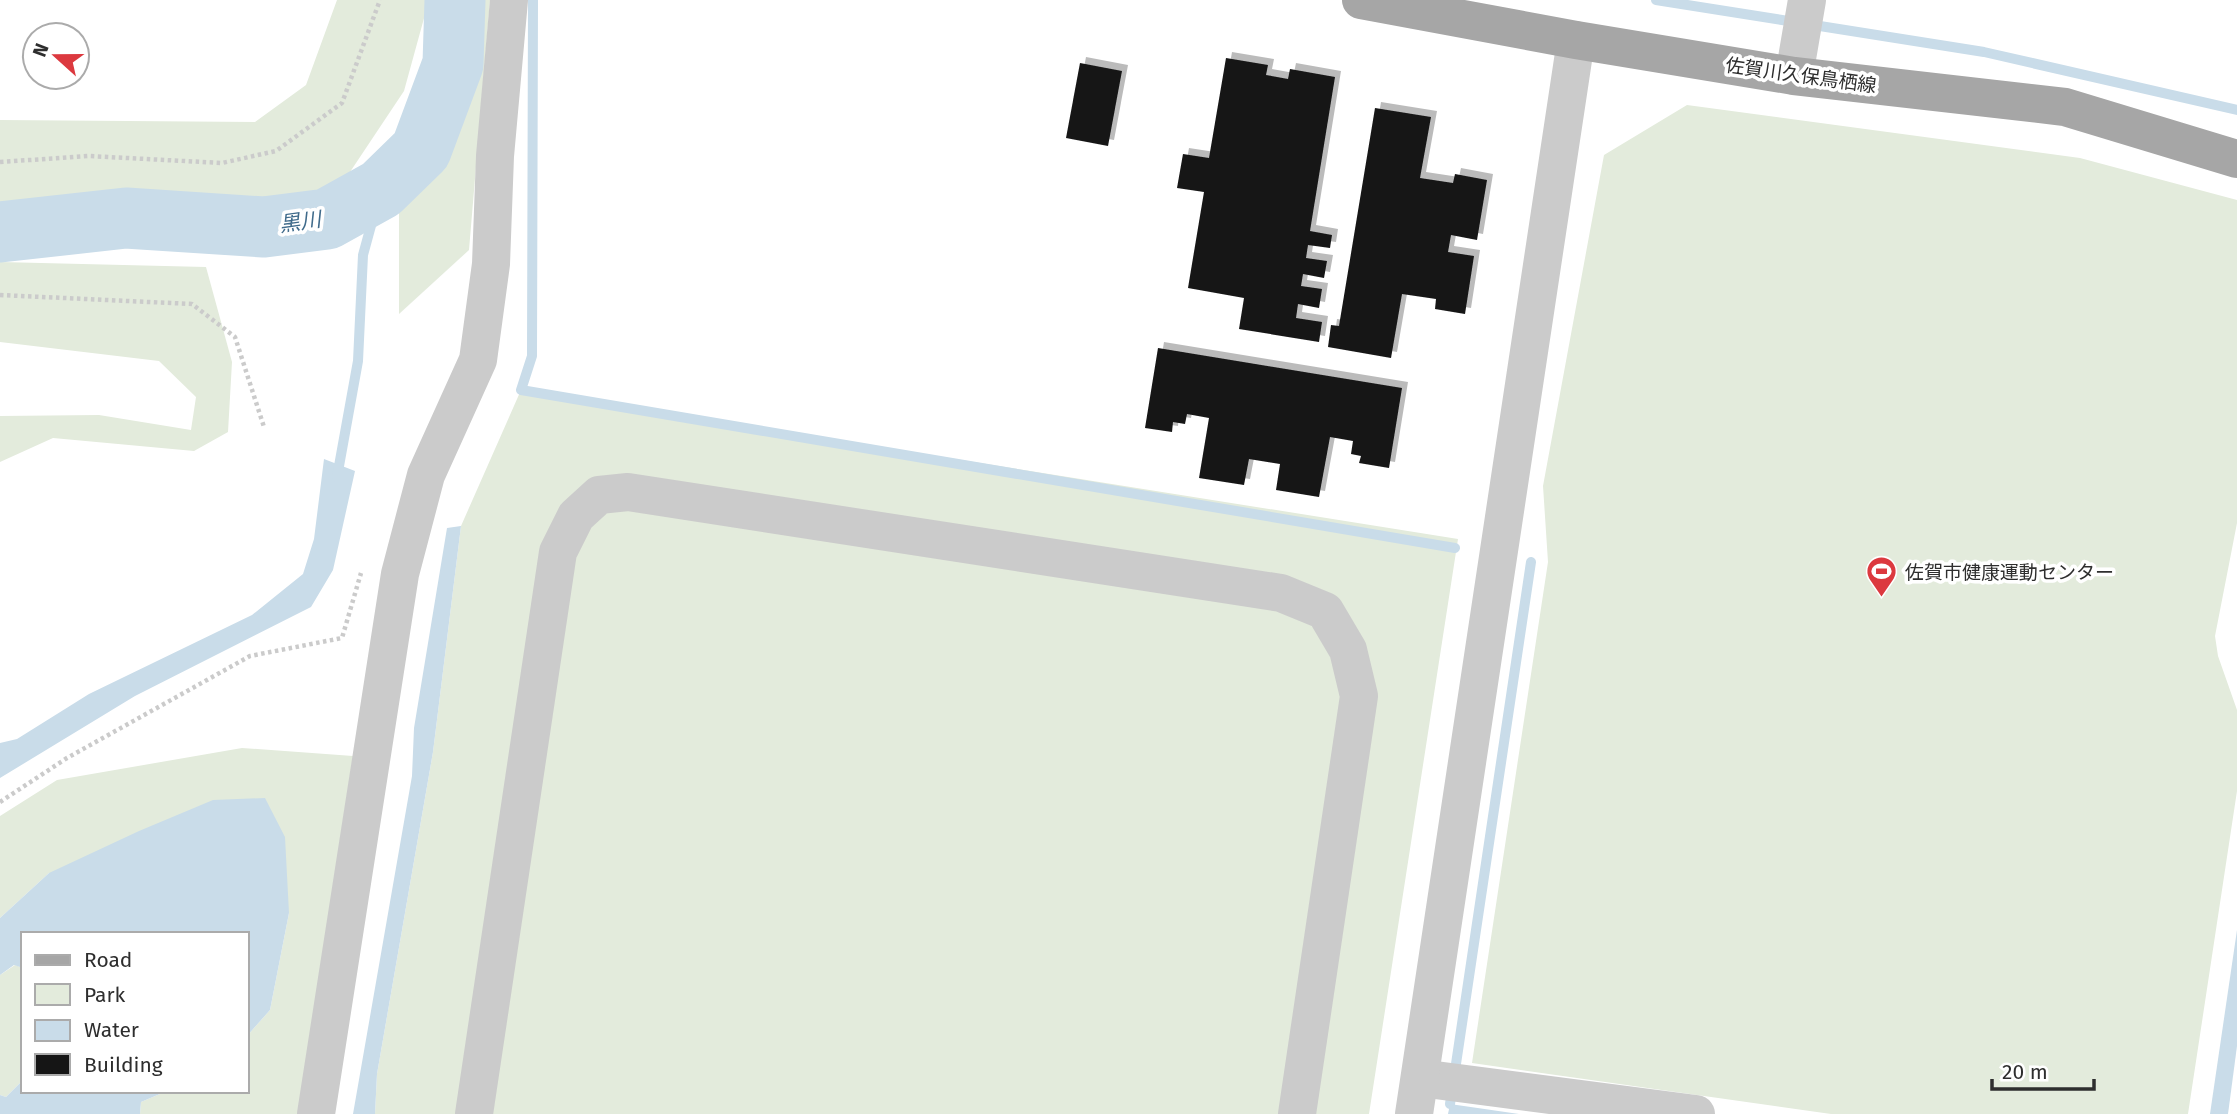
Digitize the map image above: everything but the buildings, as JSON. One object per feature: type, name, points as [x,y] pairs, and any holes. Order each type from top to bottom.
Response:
[{"type":"main road","name":"佐賀川久保鳥栖線","points":[[1361,0],[1576,40],[1794,76],[2065,107],[2237,159]]},
{"type":"street","points":[[316,1114],[400,574],[426,475],[478,360],[491,264],[495,156],[509,0]]},
{"type":"street","points":[[1794,76],[1804,16]]},
{"type":"street","points":[[1576,40],[1435,1089],[1696,1114]]},
{"type":"street","points":[[474,1114],[558,552],[576,516],[599,495],[628,492],[1280,593],[1325,611],[1348,650],[1359,696],[1297,1114]]},
{"type":"path","points":[[0,162],[89,156],[222,163],[275,151],[342,103],[380,0]]},
{"type":"path","points":[[0,295],[192,304],[235,337],[264,428]]},
{"type":"path","points":[[0,802],[67,758],[250,656],[342,638],[365,560]]},
{"type":"green space","points":[[337,0],[429,0],[404,91],[344,181],[281,207],[141,200],[0,213],[0,120],[255,122],[306,85]]},
{"type":"green space","points":[[466,0],[490,0],[469,250],[399,314],[399,211],[426,166],[462,72]]},
{"type":"green space","name":"佐賀市健康運動センター","points":[[1687,105],[2080,158],[2237,200],[2237,523],[2215,636],[2218,656],[2237,710],[2237,791],[2188,1114],[1831,1114],[1472,1063],[1548,562],[1543,486],[1604,155]]},
{"type":"green space","points":[[0,262],[206,267],[232,362],[228,432],[194,451],[53,438],[0,462],[0,416],[99,415],[191,430],[196,397],[159,361],[0,342]]},
{"type":"green space","points":[[521,390],[1458,539],[1369,1114],[375,1114],[377,1074],[433,752],[461,526]]},
{"type":"green space","points":[[242,748],[353,756],[298,1114],[140,1114],[141,1102],[162,1093],[248,1093],[248,1035],[270,1010],[289,913],[49,873],[0,918],[0,816],[57,780]]},
{"type":"green space","points":[[15,965],[21,967],[21,1082],[6,1097],[0,1095],[0,975]]},
{"type":"water","points":[[324,459],[355,471],[333,570],[311,607],[135,696],[0,778],[0,743],[17,739],[89,694],[252,615],[303,574],[314,539]]},
{"type":"water","points":[[461,526],[433,752],[377,1074],[375,1114],[353,1114],[412,776],[414,728],[447,528]]},
{"type":"water","points":[[265,798],[285,837],[289,913],[270,1010],[248,1035],[248,932],[21,932],[21,967],[14,965],[0,975],[0,918],[49,873],[213,800]]},
{"type":"water","points":[[2237,930],[2237,1046],[2228,1114],[2210,1114]]},
{"type":"water","points":[[21,1082],[21,1093],[162,1093],[141,1102],[140,1114],[0,1114],[0,1095],[6,1097]]},
{"type":"water","points":[[1450,1104],[1519,1114],[1448,1114]]},
{"type":"waterway","name":"黒川","points":[[0,232],[126,218],[264,227],[327,219],[381,189],[421,150],[453,64],[455,0]]},
{"type":"waterway","points":[[533,0],[532,356],[521,390],[1455,548]]},
{"type":"waterway","points":[[1656,0],[1984,52],[2237,110]]},
{"type":"waterway","points":[[337,477],[358,361],[363,255],[381,189]]},
{"type":"waterway","points":[[1450,1104],[1531,562]]},
{"type":"place","name":"佐賀市健康運動センター","points":[[1882,599]]}]
